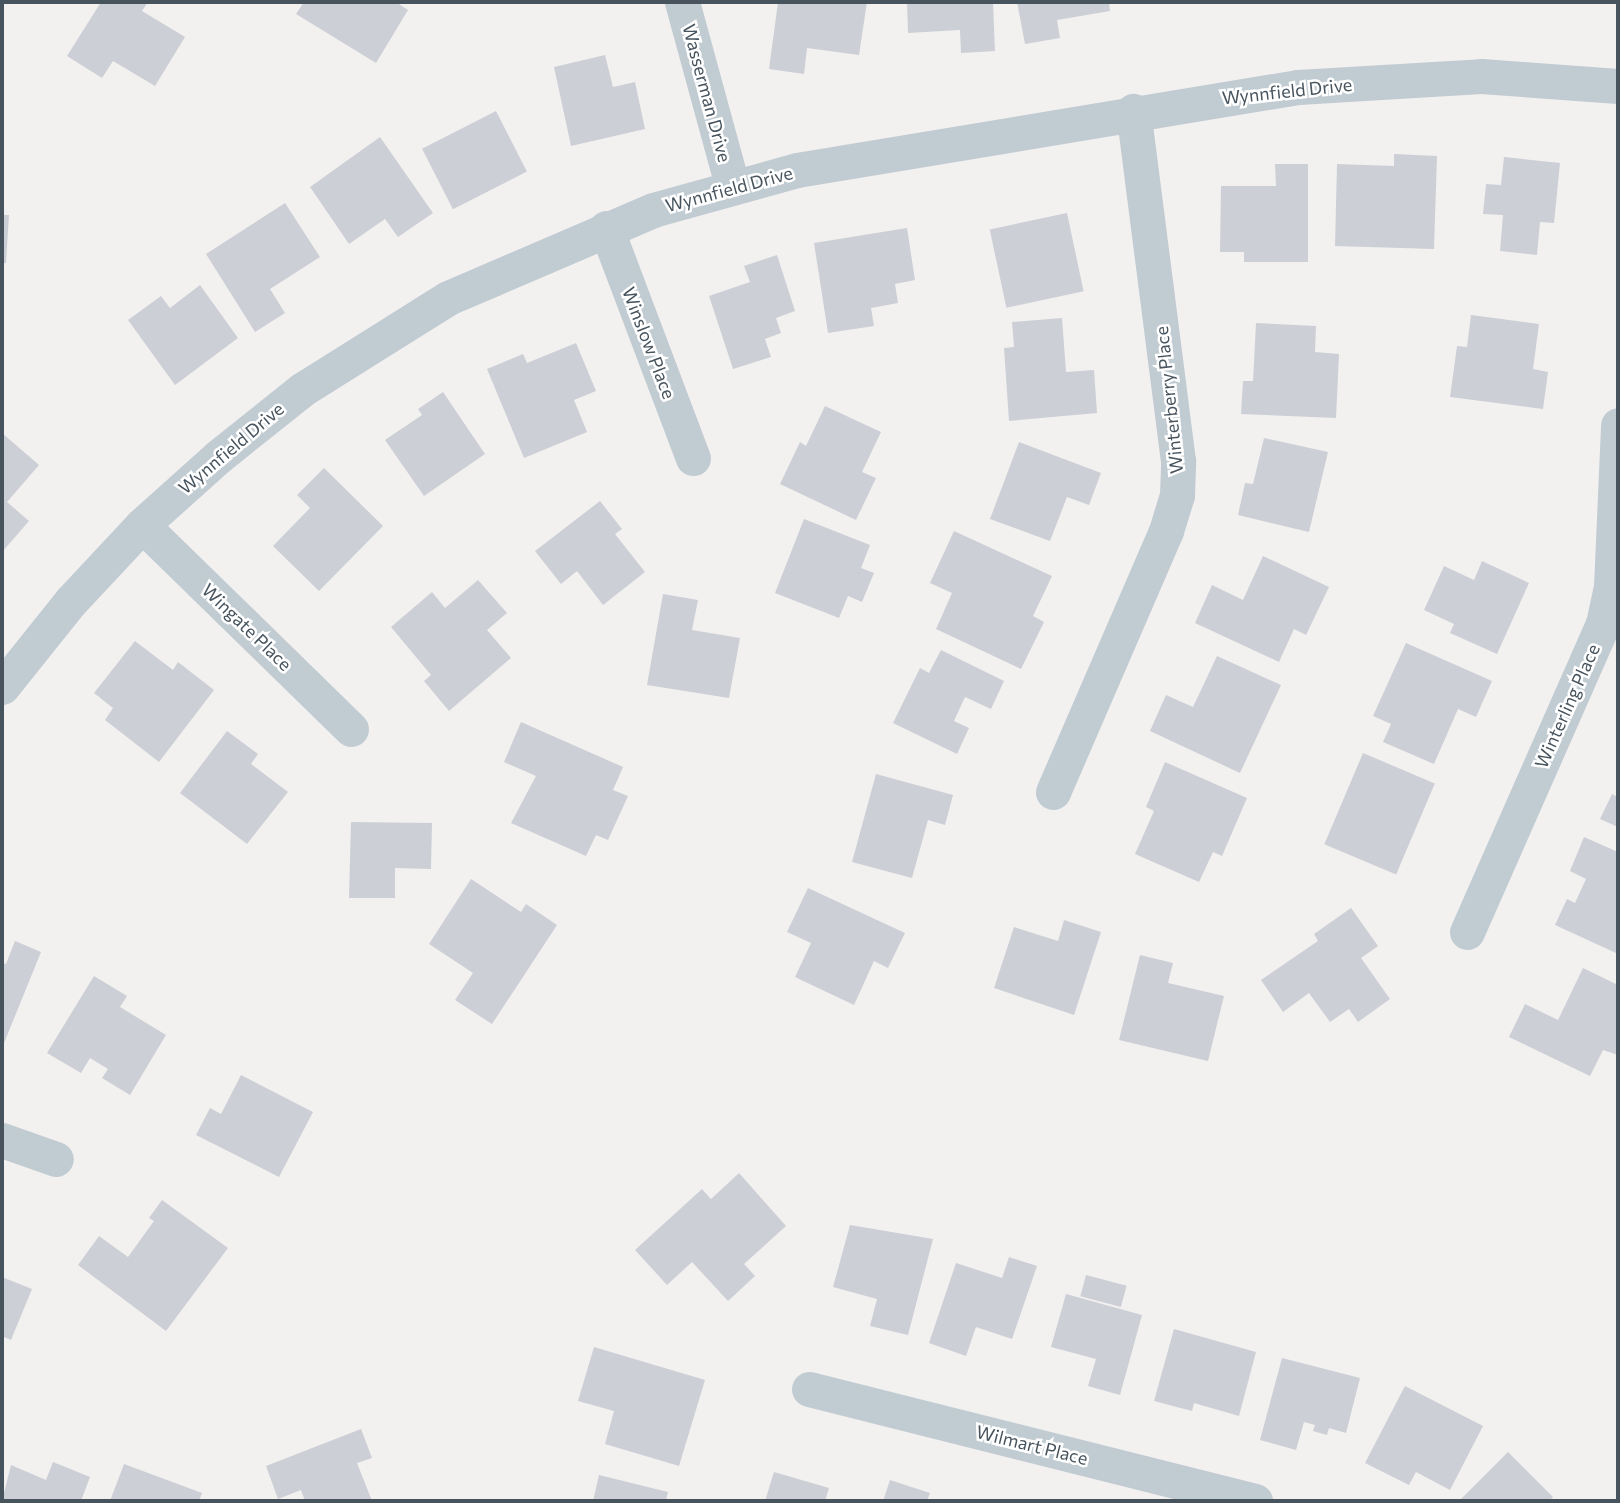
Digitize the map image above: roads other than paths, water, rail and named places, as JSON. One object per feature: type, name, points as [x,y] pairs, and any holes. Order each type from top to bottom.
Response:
[{"type":"street","name":"Wasserman Drive","points":[[682,2],[732,185]]},
{"type":"street","name":"Wynnfield Drive","points":[[2,687],[79,592],[142,525],[261,421],[362,349],[448,298],[606,228],[732,185],[1133,111],[1298,87],[1481,76],[1618,86]]},
{"type":"street","name":"Winterberry Place","points":[[1053,792],[1166,531],[1177,495],[1178,461],[1133,111]]},
{"type":"street","name":"Winslow Place","points":[[606,228],[693,458]]},
{"type":"street","name":"Winterling Place","points":[[1467,932],[1603,624],[1611,587],[1618,425]]},
{"type":"street","name":"Wingate Place","points":[[142,525],[351,729]]},
{"type":"street","points":[[2,1140],[56,1159]]},
{"type":"street","name":"Wilmart Place","points":[[809,1390],[1255,1501]]}]
